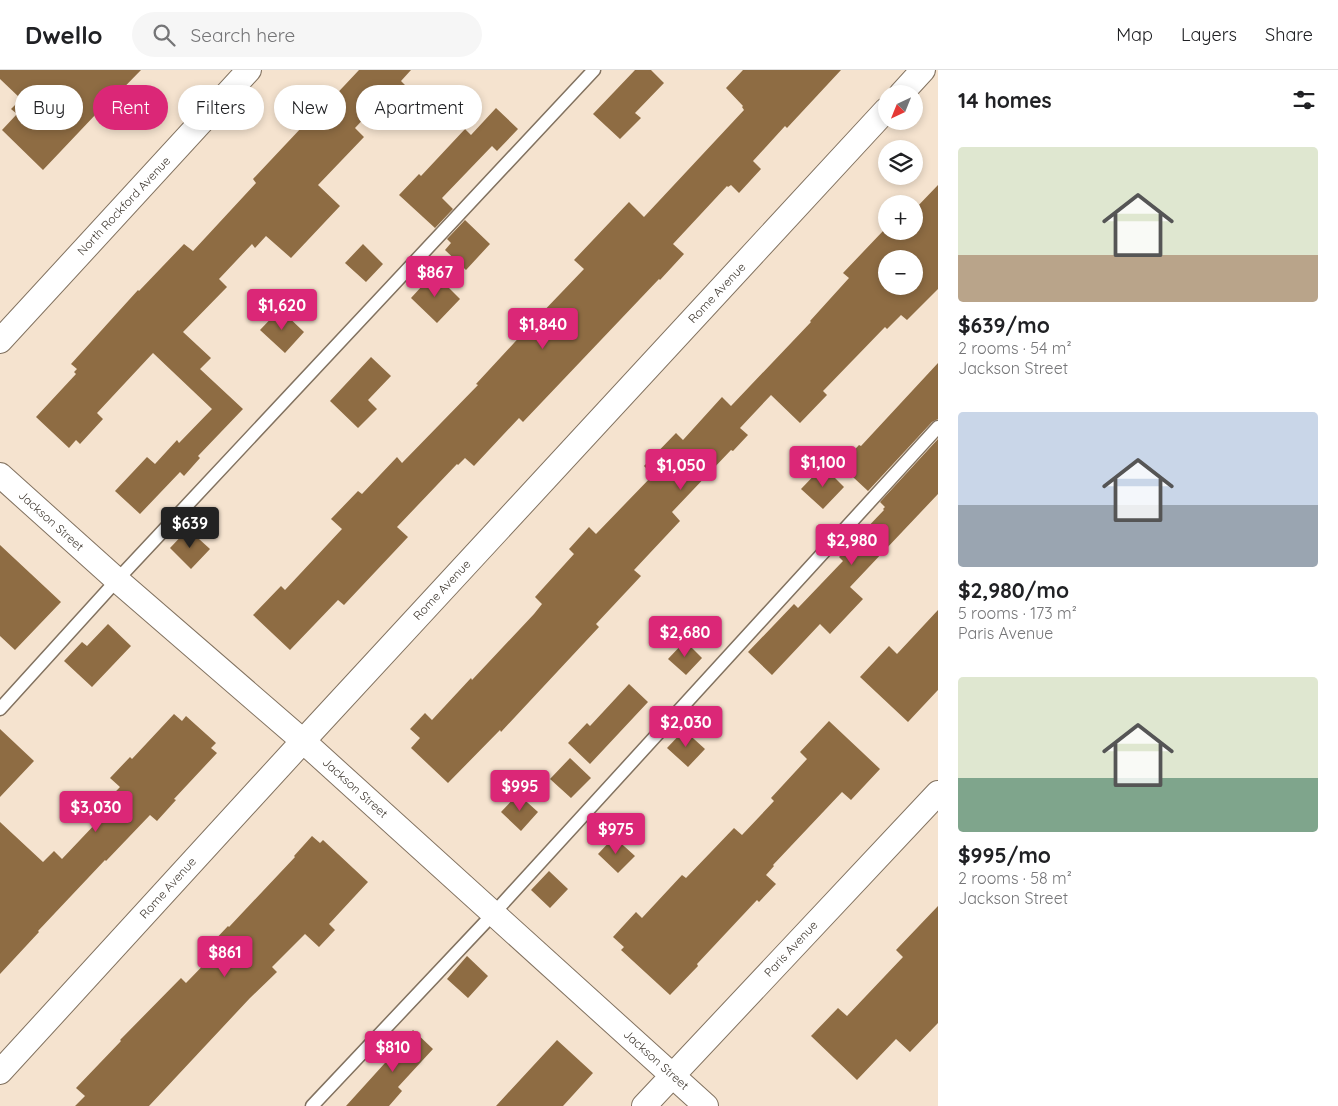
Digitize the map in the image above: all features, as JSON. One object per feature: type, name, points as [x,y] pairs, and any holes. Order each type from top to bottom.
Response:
[{"type":"street","name":"North Rockford Avenue","points":[[0,341],[248,70]]},
{"type":"street","points":[[909,85],[923,70]]},
{"type":"street","name":"Rome Avenue","points":[[0,1072],[878,119]]},
{"type":"street","name":"Jackson Street","points":[[0,475],[117,580],[303,741],[706,1106]]},
{"type":"street","name":"Paris Avenue","points":[[644,1106],[938,793]]},
{"type":"lane","points":[[0,709],[117,580],[594,70]]},
{"type":"lane","points":[[312,1106],[494,913],[938,427]]},
{"type":"building","points":[[0,70],[141,70],[126,85],[93,85],[93,117],[83,128],[83,85],[15,85],[15,93],[0,79]]},
{"type":"building","points":[[359,70],[411,70],[401,81],[405,85],[356,85],[355,128],[364,137],[318,185],[340,206],[291,258],[266,236],[255,248],[252,244],[219,279],[227,287],[183,332],[211,358],[200,369],[243,409],[198,456],[200,458],[184,476],[180,472],[140,514],[115,491],[147,457],[155,464],[177,440],[179,443],[212,409],[153,353],[97,413],[103,419],[80,444],[76,440],[69,448],[36,417],[76,374],[74,372],[77,369],[71,364],[138,290],[184,244],[193,251],[256,183],[253,179],[299,130],[346,130],[345,85]]},
{"type":"building","points":[[635,70],[651,70],[664,83],[635,113],[641,118],[620,139],[593,114]]},
{"type":"building","points":[[743,70],[841,70],[787,128],[785,126],[753,161],[761,169],[739,193],[731,185],[727,186],[673,244],[684,254],[660,280],[523,422],[519,418],[474,466],[465,458],[457,464],[397,527],[408,537],[344,605],[338,600],[290,650],[253,615],[281,586],[285,590],[342,529],[331,519],[358,491],[362,494],[397,457],[402,463],[478,385],[476,384],[584,269],[574,260],[629,202],[644,217],[744,110],[743,106],[726,88]]},
{"type":"building","points":[[496,108],[518,129],[497,151],[492,146],[442,198],[453,209],[435,228],[399,195],[419,174],[421,176],[464,130],[471,135],[476,130],[482,130],[482,123]]},
{"type":"building","points":[[15,116],[15,130],[81,130],[43,170],[2,130]]},
{"type":"building","points":[[938,185],[938,289],[907,320],[901,315],[887,329],[885,327],[823,391],[827,395],[800,423],[771,395],[740,428],[748,435],[733,451],[731,450],[672,512],[680,521],[634,570],[641,576],[596,624],[599,627],[501,732],[500,730],[448,783],[411,748],[420,738],[410,729],[425,713],[432,720],[534,614],[542,604],[535,597],[574,554],[569,549],[589,527],[596,534],[653,475],[644,466],[676,433],[683,440],[722,397],[731,406],[811,322],[849,278],[843,273],[878,236],[878,240],[923,240],[923,201]]},
{"type":"building","points":[[465,220],[490,244],[466,270],[445,250],[451,243],[447,239]]},
{"type":"building","points":[[363,244],[383,264],[366,282],[345,263]]},
{"type":"building","points":[[434,273],[460,299],[437,323],[411,298]]},
{"type":"building","points":[[280,309],[304,332],[285,353],[260,330]]},
{"type":"building","points":[[371,357],[391,376],[368,400],[377,409],[358,428],[330,401]]},
{"type":"building","points":[[938,363],[938,419],[932,422],[868,491],[840,465],[859,445],[861,446]]},
{"type":"building","points":[[938,439],[938,494],[850,587],[863,599],[830,634],[820,624],[772,675],[748,652],[794,604],[798,608],[843,561],[839,557],[884,510],[885,507],[880,502]]},
{"type":"building","points":[[823,466],[844,487],[823,509],[801,489]]},
{"type":"building","points":[[188,529],[210,549],[191,569],[170,548]]},
{"type":"building","points":[[0,545],[61,602],[15,650],[0,636]]},
{"type":"building","points":[[938,610],[938,690],[908,722],[860,677],[889,646],[897,654]]},
{"type":"building","points":[[108,624],[131,646],[92,687],[64,661],[82,642],[87,646]]},
{"type":"building","points":[[685,641],[702,658],[686,675],[668,659]]},
{"type":"building","points":[[629,684],[648,702],[590,764],[568,743],[587,723],[590,726]]},
{"type":"building","points":[[174,714],[182,721],[186,716],[216,743],[211,748],[217,753],[174,799],[176,800],[157,821],[150,815],[105,860],[0,974],[0,822],[43,862],[54,851],[62,859],[98,821],[92,816],[120,787],[110,778],[130,757],[132,759]]},
{"type":"building","points":[[829,721],[880,769],[851,800],[842,792],[773,865],[766,875],[776,884],[759,902],[757,900],[670,995],[621,950],[624,947],[613,937],[636,912],[642,918],[682,875],[686,878],[734,828],[742,835],[774,801],[771,798],[807,759],[800,752]]},
{"type":"building","points":[[0,729],[34,761],[0,797]]},
{"type":"building","points":[[684,730],[705,749],[688,767],[667,748]]},
{"type":"building","points":[[570,758],[591,778],[571,798],[550,779]]},
{"type":"building","points":[[518,794],[538,812],[521,831],[501,812]]},
{"type":"building","points":[[312,836],[320,843],[323,840],[368,882],[329,924],[335,930],[319,947],[305,934],[272,967],[277,972],[250,998],[149,1106],[75,1106],[85,1096],[76,1088],[181,978],[186,983],[218,950],[211,944],[295,857]]},
{"type":"building","points":[[614,837],[635,856],[618,873],[598,854]]},
{"type":"building","points":[[549,871],[568,889],[550,908],[531,890]]},
{"type":"building","points":[[938,906],[938,1023],[910,1052],[896,1039],[857,1080],[811,1036],[838,1008],[847,1016],[903,957],[896,950]]},
{"type":"building","points":[[467,956],[488,976],[468,998],[447,979]]},
{"type":"building","points":[[413,1030],[433,1049],[398,1087],[402,1091],[389,1106],[346,1106],[394,1053]]},
{"type":"building","points":[[557,1040],[593,1073],[563,1106],[496,1106]]}]
